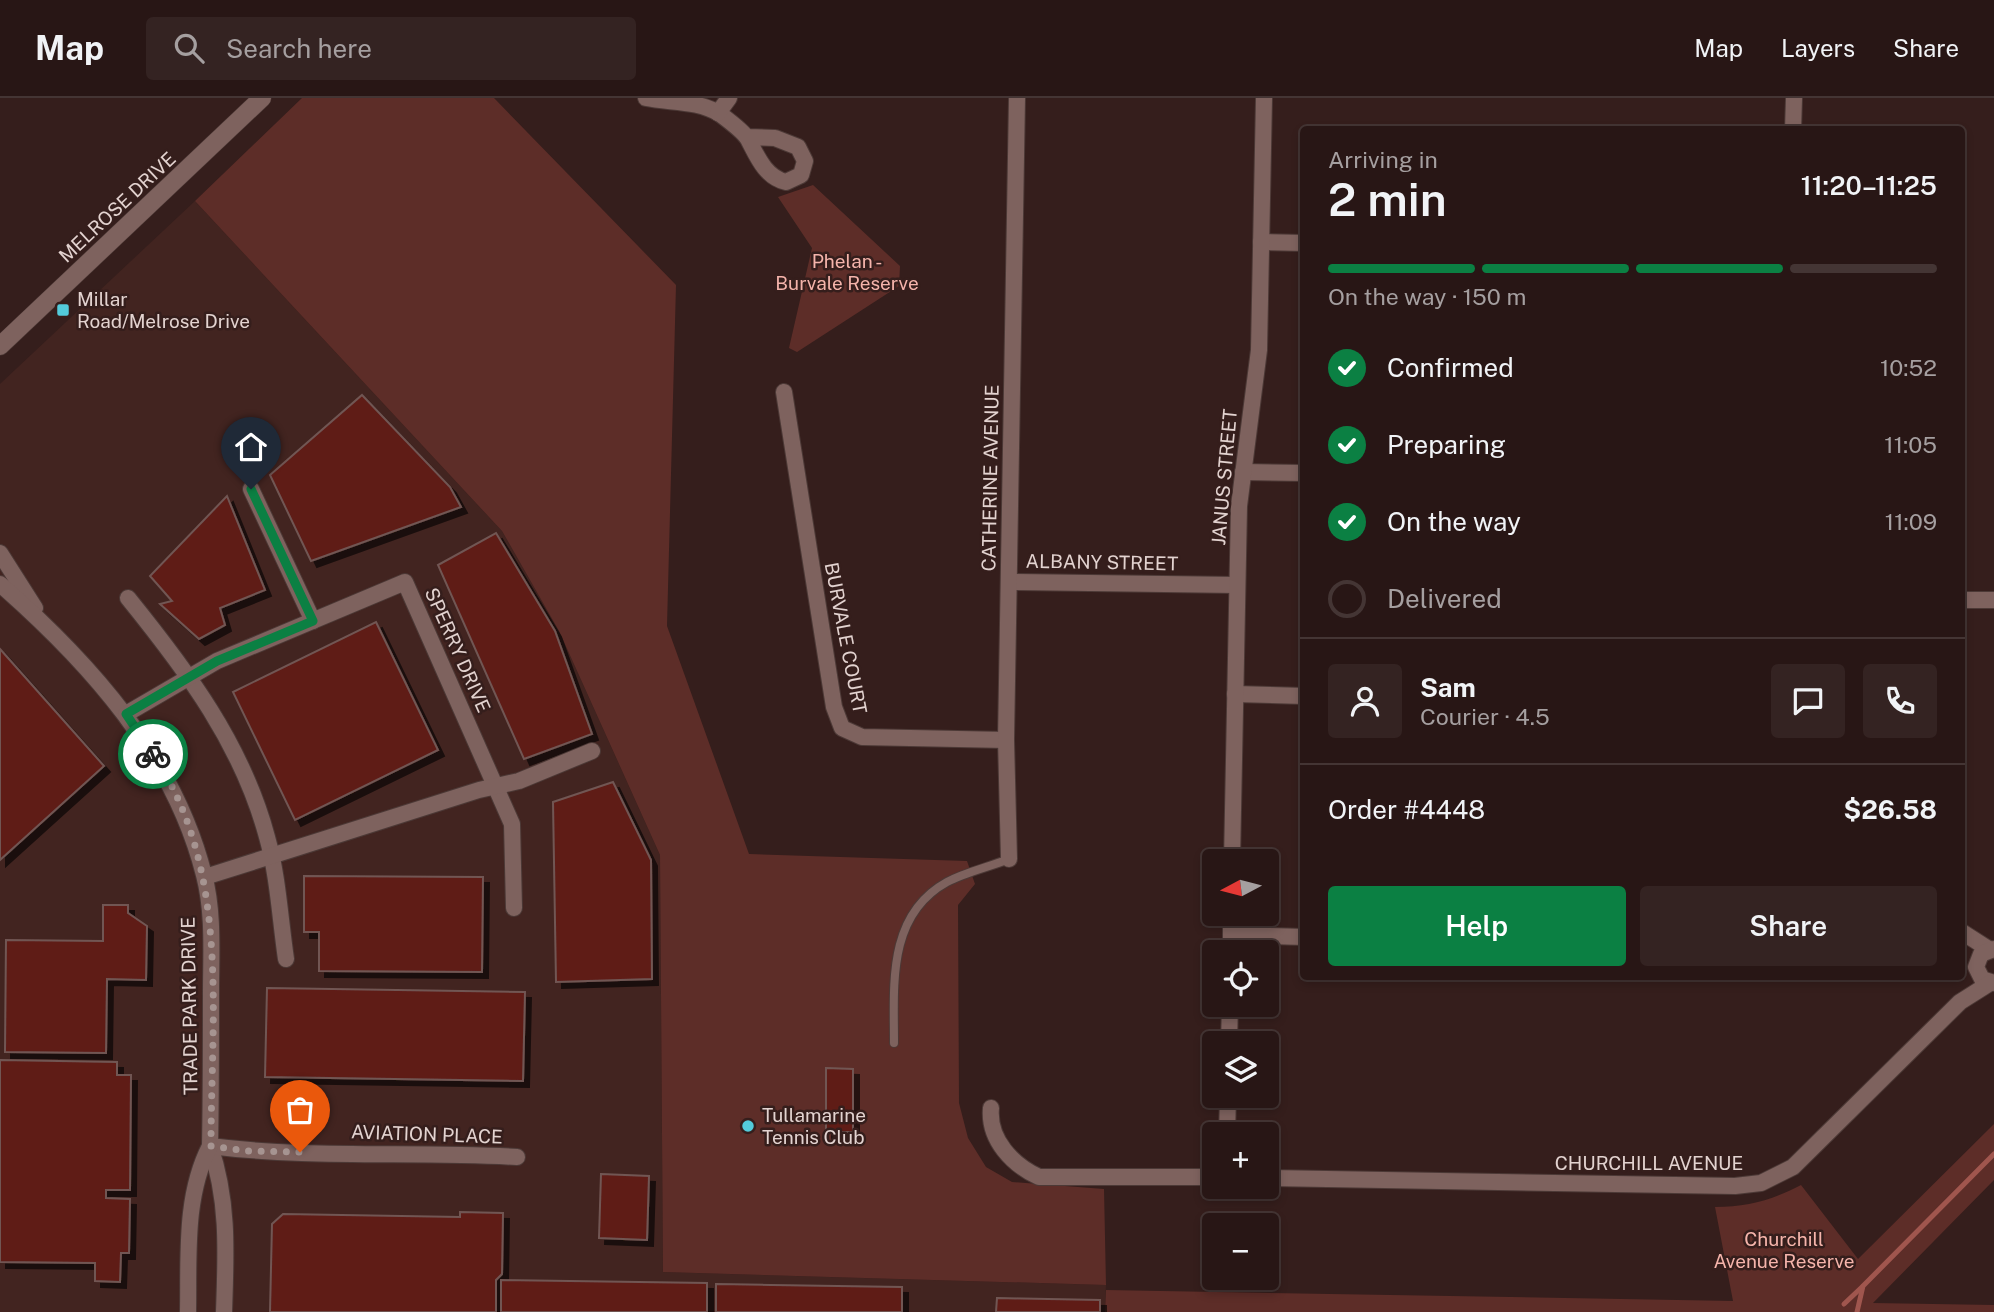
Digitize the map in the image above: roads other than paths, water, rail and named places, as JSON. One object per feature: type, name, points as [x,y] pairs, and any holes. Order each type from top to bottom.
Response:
[{"type":"street","name":"MELROSE DRIVE","points":[[0,346],[262,98]]},
{"type":"street","points":[[646,98],[681,100],[718,113],[747,137]]},
{"type":"street","points":[[718,113],[729,98]]},
{"type":"street","name":"CATHERINE AVENUE","points":[[1009,859],[1006,740],[1017,98]]},
{"type":"street","name":"JANUS STREET","points":[[1232,849],[1237,585],[1243,472],[1259,350],[1264,98]]},
{"type":"street","points":[[1793,126],[1794,98]]},
{"type":"street","points":[[1261,242],[1300,243]]},
{"type":"street","name":"BURVALE COURT","points":[[784,392],[834,707],[842,728],[862,737],[1006,740]]},
{"type":"street","points":[[1243,472],[1300,473]]},
{"type":"street","points":[[251,489],[313,621]]},
{"type":"street","name":"TRADE PARK DRIVE","points":[[0,553],[44,622]]},
{"type":"street","name":"SPERRY DRIVE","points":[[126,714],[217,661],[405,582],[512,824],[514,908]]},
{"type":"street","name":"ALBANY STREET","points":[[1009,582],[1237,585]]},
{"type":"street","name":"TRADE PARK DRIVE","points":[[0,583],[44,622],[126,714],[163,769],[186,820],[205,877],[211,931],[211,1146],[222,1179],[227,1221],[224,1312]]},
{"type":"street","points":[[128,598],[190,676],[229,739],[251,787],[271,856],[286,959]]},
{"type":"street","points":[[1965,600],[1994,600]]},
{"type":"street","points":[[1236,694],[1300,696]]},
{"type":"street","points":[[205,877],[519,781],[592,751]]},
{"type":"street","points":[[1231,926],[1231,940]]},
{"type":"street","points":[[1965,934],[1992,949]]},
{"type":"street","points":[[1231,935],[1300,937]]},
{"type":"street","points":[[1965,945],[1977,967],[1992,983]]},
{"type":"street","name":"CHURCHILL AVENUE","points":[[1960,1002],[1982,954],[1992,949]]},
{"type":"street","name":"CHURCHILL AVENUE","points":[[1279,1178],[1735,1186],[1761,1182],[1793,1167],[1960,1002],[1992,983]]},
{"type":"street","points":[[991,1108],[994,1133],[1007,1154],[1020,1168],[1039,1177],[1202,1177]]},
{"type":"street","name":"TRADE PARK DRIVE","points":[[188,1312],[194,1195],[201,1163],[211,1146]]},
{"type":"street","name":"AVIATION PLACE","points":[[211,1146],[247,1151],[517,1157]]},
{"type":"lane","points":[[894,1043],[897,950],[913,915],[936,889],[949,881],[1009,859]]},
{"type":"waterway","points":[[1857,1312],[1863,1286],[1994,1154]]},
{"type":"waterway","points":[[1844,1304],[1862,1287]]},
{"type":"place","name":"Millar Road/Melrose Drive","points":[[63,310]]},
{"type":"place","name":"Tullamarine Tennis Club","points":[[748,1126]]},
{"type":"park label","name":"Phelan - Burvale Reserve","points":[[847,272]]},
{"type":"park label","name":"Churchill Avenue Reserve","points":[[1784,1250]]}]
